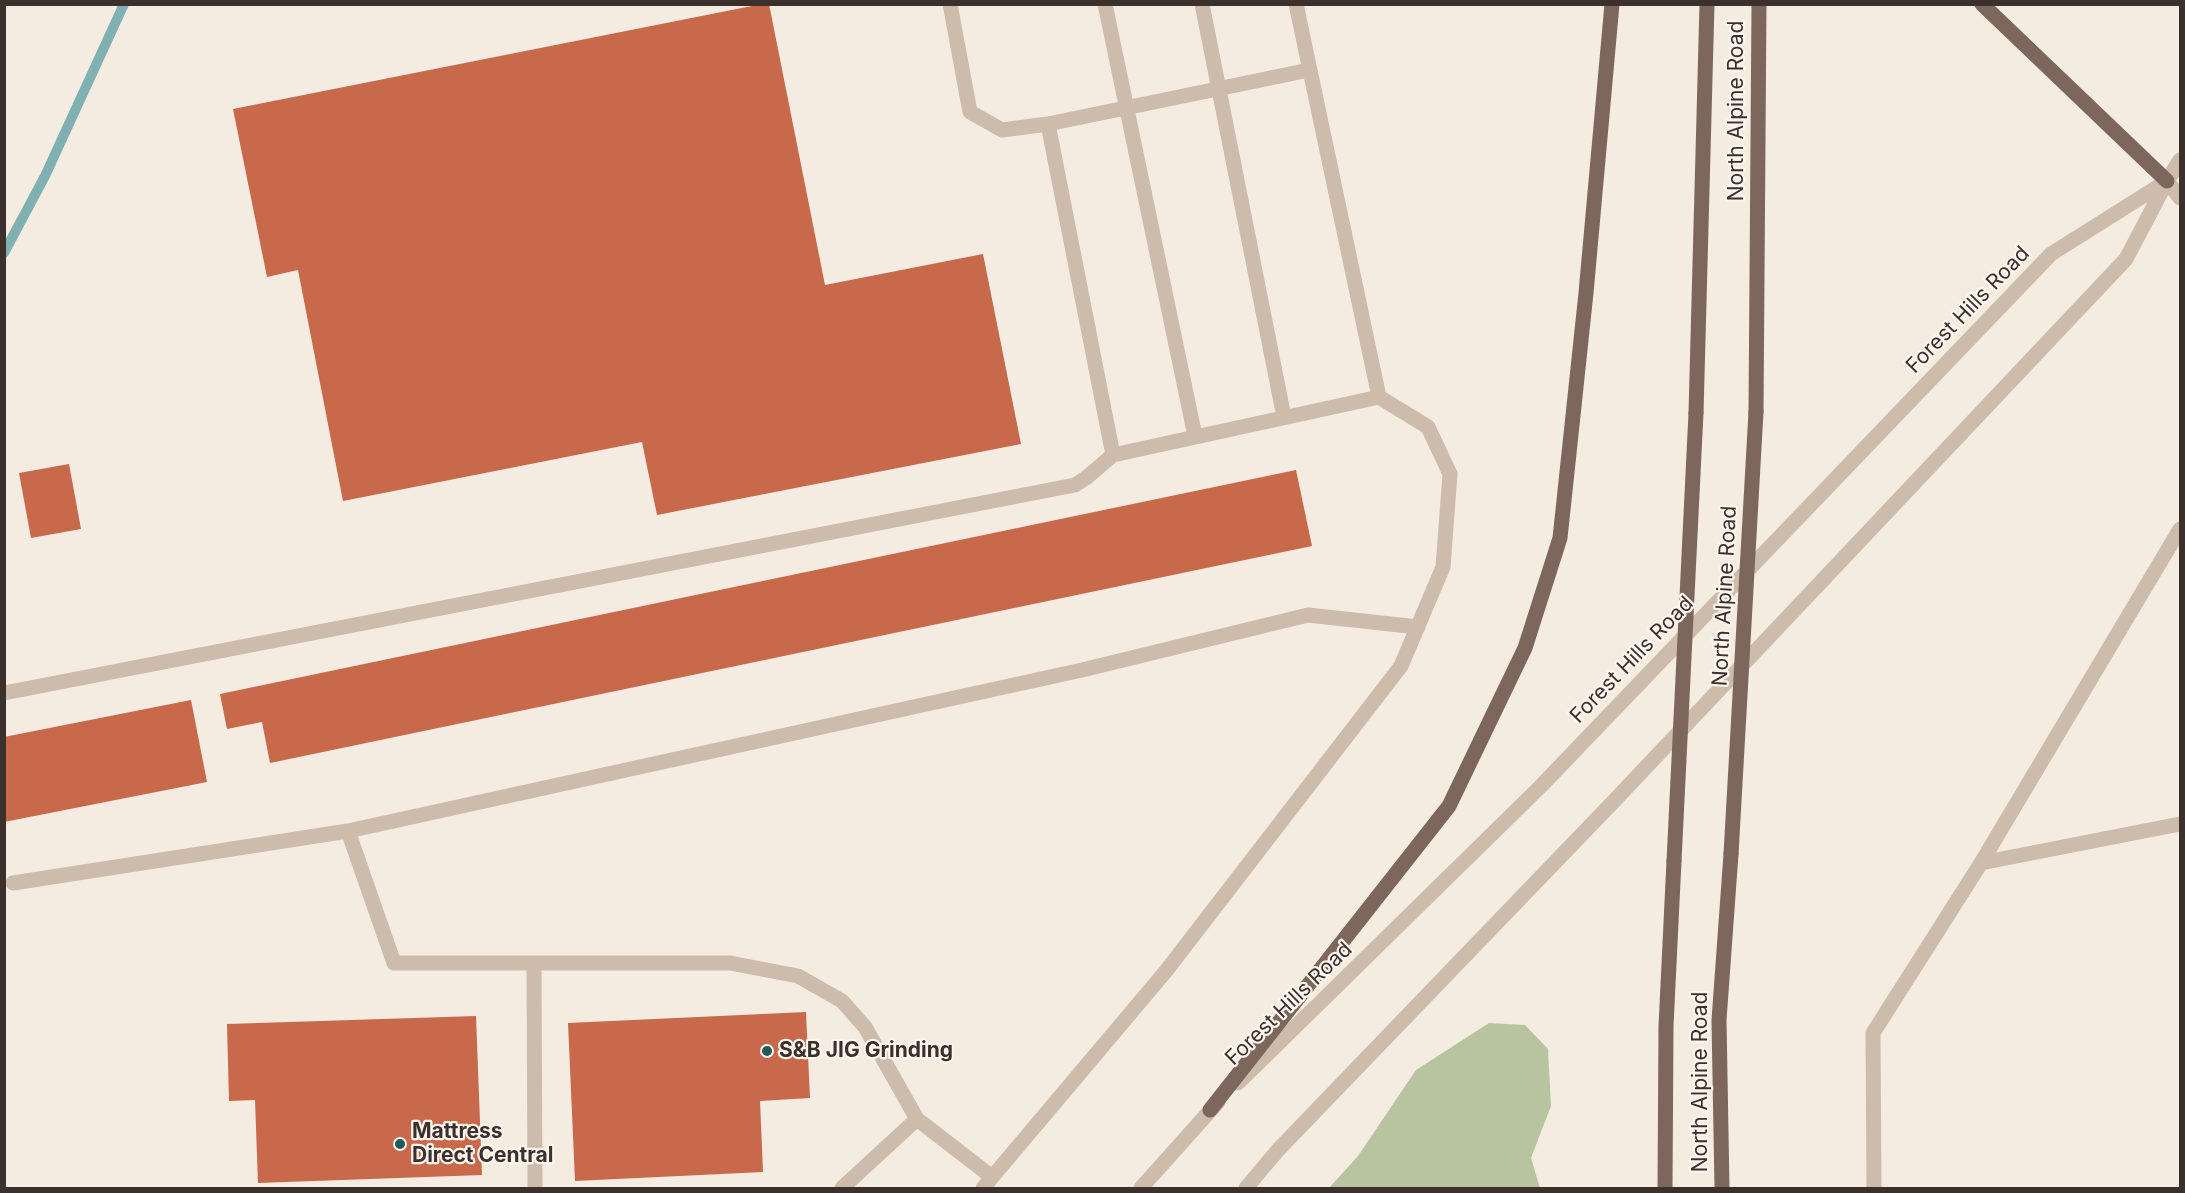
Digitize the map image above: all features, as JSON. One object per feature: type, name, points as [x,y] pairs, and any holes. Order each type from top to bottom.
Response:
[{"type":"main road","points":[[1210,1110],[1449,806],[1525,648],[1560,538],[1586,293],[1612,4]]},
{"type":"main road","name":"North Alpine Road","points":[[1665,1188],[1666,1026],[1696,413],[1707,4]]},
{"type":"main road","name":"North Alpine Road","points":[[1722,1188],[1719,1020],[1731,854],[1756,412],[1759,4]]},
{"type":"main road","points":[[1982,4],[2167,181]]},
{"type":"street","points":[[950,4],[970,112],[1002,130],[1127,109],[1309,70]]},
{"type":"street","points":[[1105,4],[1195,436]]},
{"type":"street","points":[[1202,4],[1284,417]]},
{"type":"street","points":[[1296,4],[1379,397]]},
{"type":"street","points":[[1048,124],[1113,455]]},
{"type":"street","name":"Forest Hills Road","points":[[1246,1188],[1278,1150],[1622,793],[2126,259],[2167,181],[2181,160]]},
{"type":"street","points":[[2167,181],[2181,198]]},
{"type":"street","name":"Forest Hills Road","points":[[1142,1188],[1210,1110],[1541,786],[2051,254],[2167,181]]},
{"type":"street","points":[[4,693],[1075,484],[1086,478],[1113,455],[1379,397],[1428,427],[1450,474],[1443,567],[1401,666],[1166,971],[988,1183],[917,1119],[865,1027],[842,1001],[798,976],[730,963],[394,963],[348,831]]},
{"type":"street","points":[[1874,1188],[1873,1033],[1981,863],[2181,529]]},
{"type":"street","points":[[13,883],[348,831],[1082,670],[1308,615],[1418,627]]},
{"type":"street","points":[[1981,863],[2181,824]]},
{"type":"street","points":[[534,963],[535,1188]]},
{"type":"street","points":[[842,1188],[917,1119]]},
{"type":"green space","points":[[1489,1023],[1525,1025],[1548,1049],[1551,1106],[1531,1158],[1540,1188],[1329,1188],[1358,1156],[1416,1070]]},
{"type":"building","points":[[769,4],[825,285],[983,254],[1021,444],[657,515],[642,442],[343,501],[298,270],[267,277],[233,109]]},
{"type":"building","points":[[69,464],[81,529],[31,538],[19,473]]},
{"type":"building","points":[[1296,470],[1312,546],[270,763],[262,722],[227,729],[220,694]]},
{"type":"building","points":[[191,700],[207,782],[4,822],[4,737]]},
{"type":"building","points":[[806,1012],[810,1098],[760,1101],[763,1172],[575,1181],[568,1023]]},
{"type":"building","points":[[476,1016],[482,1175],[258,1183],[255,1100],[229,1101],[227,1024]]},
{"type":"waterway","points":[[4,253],[45,176],[124,4]]},
{"type":"place","name":"S&B JIG Grinding","points":[[767,1051]]},
{"type":"place","name":"Mattress Direct Central","points":[[400,1144]]}]
